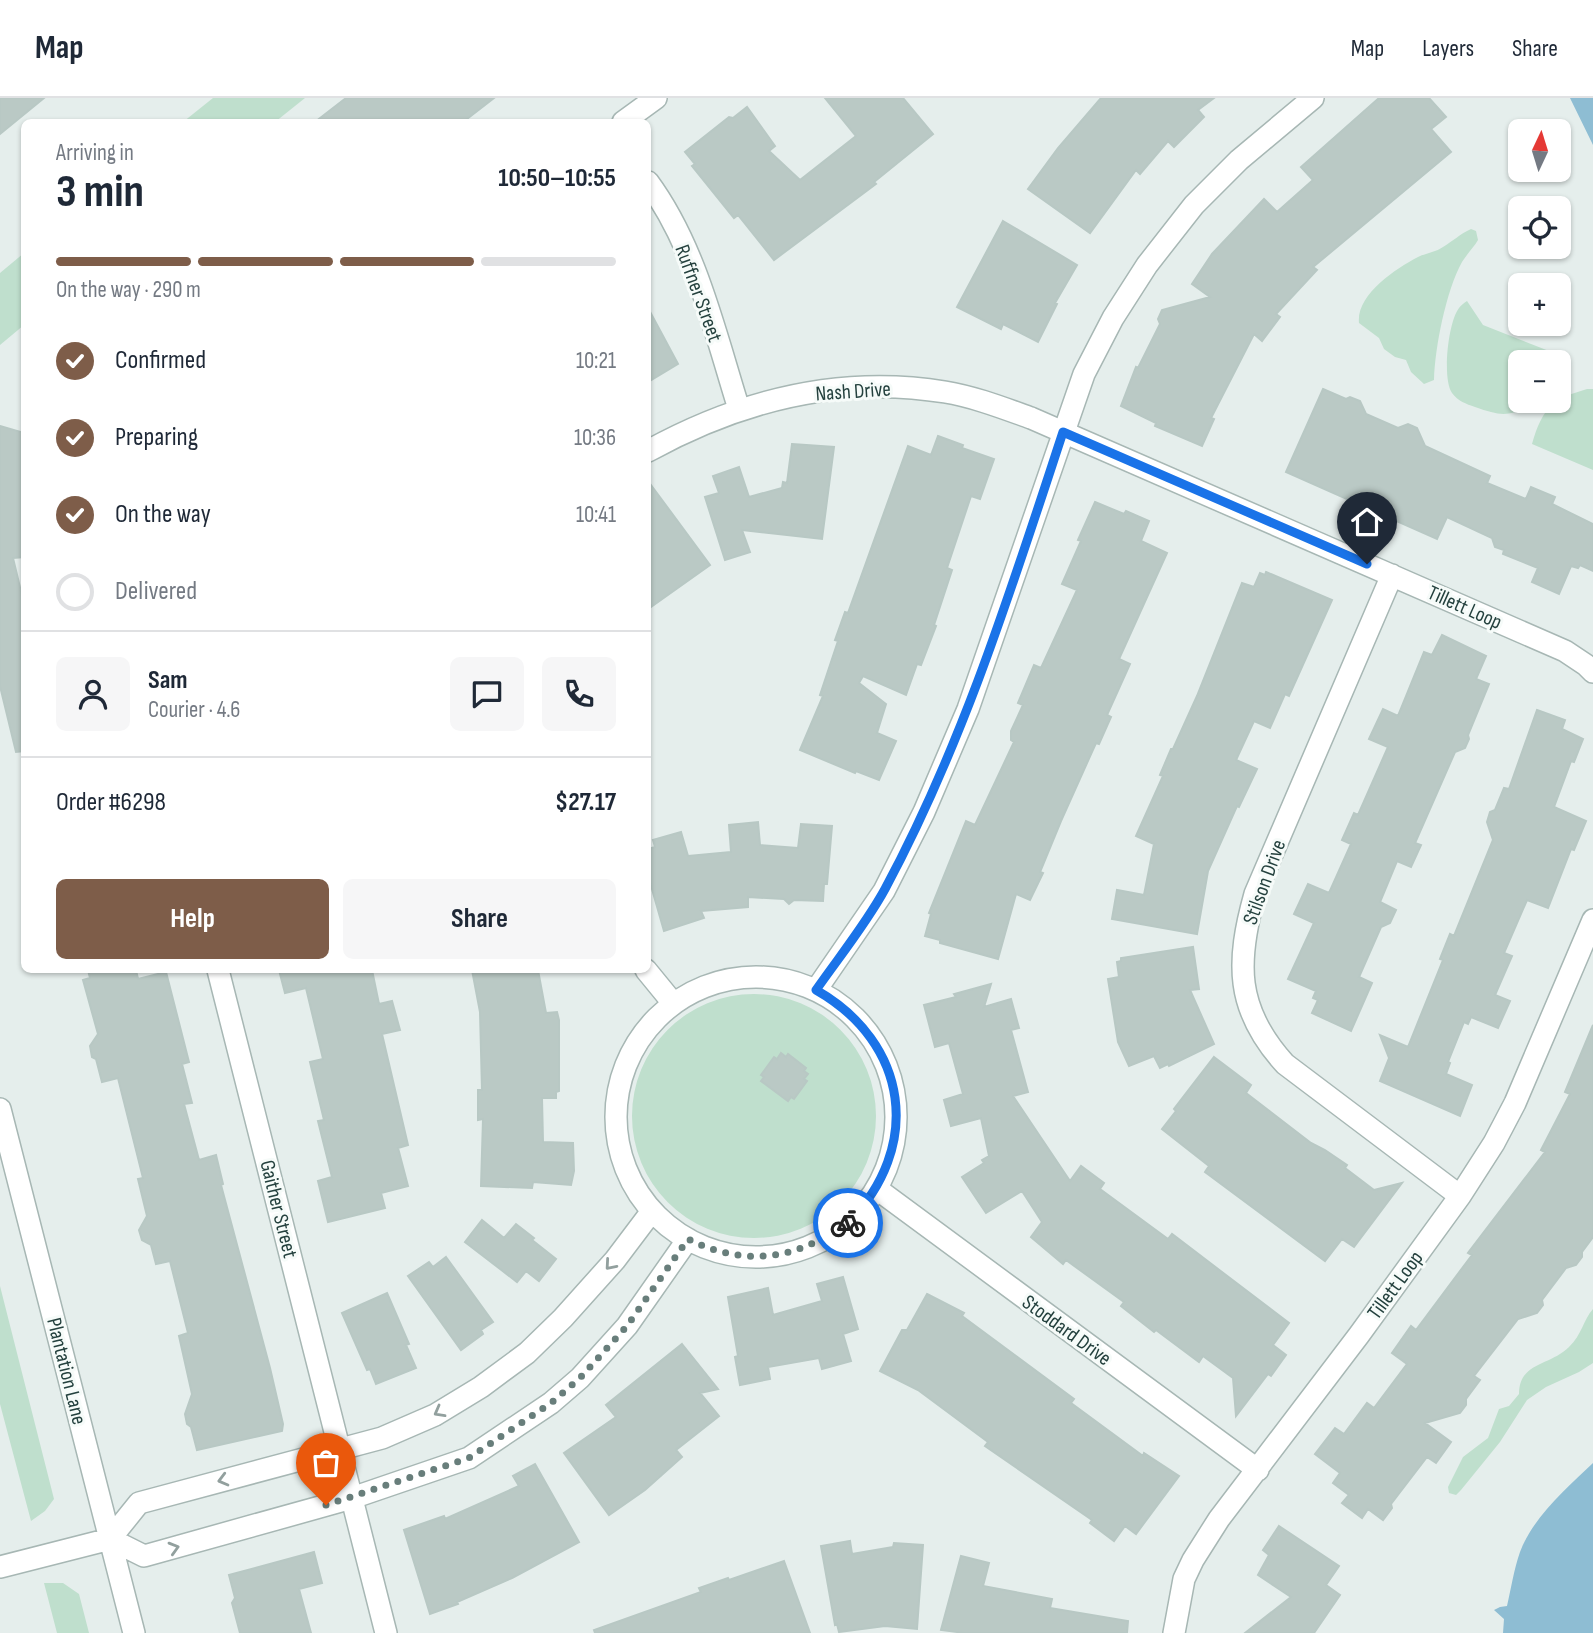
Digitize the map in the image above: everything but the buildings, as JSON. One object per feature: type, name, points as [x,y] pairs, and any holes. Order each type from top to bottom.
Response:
[{"type":"street","points":[[627,119],[656,98]]},
{"type":"street","points":[[816,990],[884,891],[924,812],[968,709],[1084,374],[1113,318],[1147,265],[1194,205],[1239,160],[1313,98]]},
{"type":"street","name":"Ruffner Street","points":[[651,187],[678,234],[696,279],[739,409]]},
{"type":"street","name":"Nash Drive","points":[[651,449],[700,424],[739,409],[791,396],[854,388],[893,387],[944,392],[984,401],[1063,432]]},
{"type":"street","name":"Tillett Loop","points":[[1063,432],[1564,651],[1593,672]]},
{"type":"street","name":"Stilson Drive","points":[[1392,575],[1255,894],[1246,926],[1241,965],[1247,1003],[1273,1051],[1285,1064],[1460,1196]]},
{"type":"street","name":"Tillett Loop","points":[[1174,1633],[1181,1591],[1193,1560],[1219,1519],[1460,1196],[1494,1143],[1515,1103],[1593,920]]},
{"type":"street","name":"Gaither Street","points":[[219,973],[339,1449]]},
{"type":"street","points":[[648,973],[673,1003]]},
{"type":"street","points":[[749,976],[776,978],[816,990],[851,1013],[871,1035],[894,1089],[897,1118],[893,1147],[877,1189],[848,1223],[826,1238],[796,1252],[763,1257],[736,1256],[718,1252],[688,1239],[669,1227],[635,1191],[622,1161],[615,1109],[622,1074],[633,1048],[650,1024],[673,1003],[718,982],[749,976]]},
{"type":"street","name":"Plantation Lane","points":[[0,1109],[134,1633]]},
{"type":"street","name":"Stoddard Drive","points":[[877,1189],[1258,1470]]},
{"type":"street","points":[[0,1567],[110,1539],[139,1503],[382,1438],[435,1415],[481,1387],[527,1353],[615,1260],[652,1211]]},
{"type":"street","points":[[110,1539],[144,1556],[352,1498],[469,1458],[551,1403],[580,1378],[627,1326],[688,1239]]},
{"type":"street","points":[[339,1449],[386,1633]]},
{"type":"green space","points":[[213,98],[305,98],[279,119],[187,119]]},
{"type":"green space","points":[[1471,229],[1476,231],[1478,240],[1456,274],[1442,320],[1434,380],[1424,384],[1411,372],[1406,360],[1395,357],[1384,349],[1379,338],[1359,323],[1360,313],[1370,293],[1388,276],[1418,257],[1440,249]]},
{"type":"green space","points":[[21,256],[21,328],[0,345],[0,273]]},
{"type":"green space","points":[[1467,301],[1483,325],[1546,350],[1508,350],[1508,413],[1513,413],[1500,414],[1485,410],[1465,403],[1452,393],[1447,376],[1449,337],[1460,307]]},
{"type":"green space","points":[[1593,389],[1593,470],[1532,444],[1546,413],[1571,413],[1571,394]]},
{"type":"green space","points":[[742,994],[766,994],[812,1008],[848,1038],[867,1069],[874,1092],[874,1140],[862,1174],[832,1210],[812,1224],[789,1233],[766,1238],[742,1238],[696,1224],[660,1194],[646,1174],[637,1151],[632,1128],[632,1104],[646,1058],[676,1022],[696,1008],[719,999]]},
{"type":"green space","points":[[0,1286],[54,1499],[45,1511],[31,1521],[0,1404]]},
{"type":"green space","points":[[1593,1309],[1593,1363],[1527,1400],[1500,1442],[1461,1490],[1456,1495],[1449,1493],[1448,1487],[1463,1457],[1488,1438],[1499,1409],[1509,1406],[1519,1394],[1524,1376],[1569,1347]]},
{"type":"green space","points":[[44,1583],[63,1583],[79,1594],[89,1633],[57,1633]]},
{"type":"water","points":[[1570,98],[1593,98],[1593,145]]},
{"type":"water","points":[[1593,1463],[1593,1633],[1503,1633],[1504,1619],[1494,1610],[1507,1606],[1518,1559],[1526,1539],[1552,1504]]},
{"type":"way so far","points":[[326,1505],[469,1458],[551,1403],[580,1378],[627,1326],[688,1239],[718,1252],[763,1257],[796,1252],[826,1238],[848,1223]]},
{"type":"route","points":[[848,1223],[863,1208],[885,1173],[893,1147],[897,1118],[894,1089],[885,1061],[871,1035],[851,1013],[816,990],[884,891],[924,812],[968,709],[999,625],[1063,432],[1367,564]]}]
